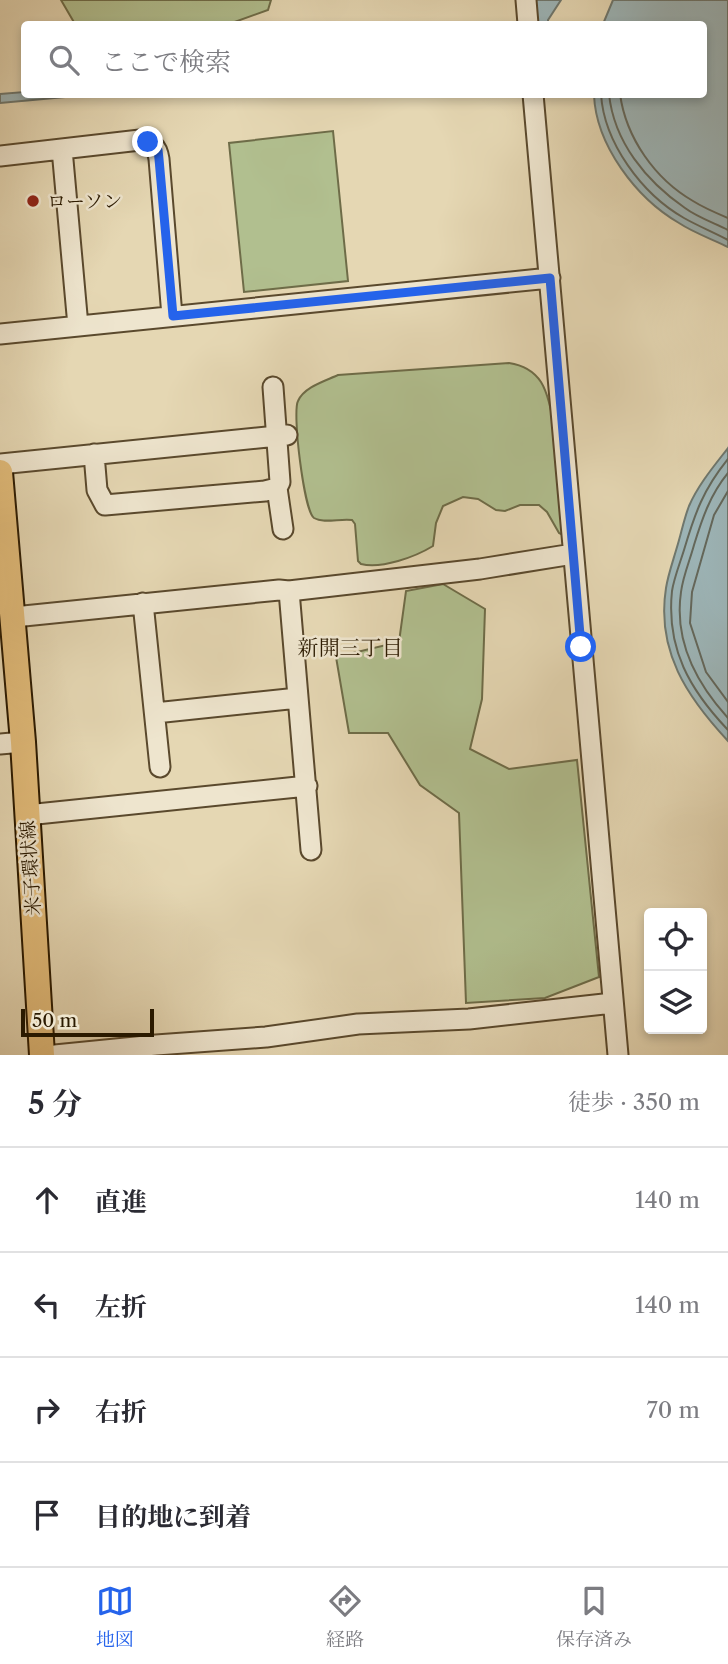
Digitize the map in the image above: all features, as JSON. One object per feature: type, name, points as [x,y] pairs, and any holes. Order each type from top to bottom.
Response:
[{"type":"main road","name":"米子環状線","points":[[0,472],[14,617],[12,743],[27,815],[43,1055]]},
{"type":"street","points":[[526,0],[528,21]]},
{"type":"street","points":[[533,98],[618,1055]]},
{"type":"street","points":[[0,156],[140,139],[153,145],[158,150],[173,316]]},
{"type":"street","points":[[62,149],[78,326]]},
{"type":"street","points":[[0,334],[550,278]]},
{"type":"street","points":[[273,387],[282,436],[280,482],[277,488],[283,529]]},
{"type":"street","points":[[0,464],[282,436]]},
{"type":"street","points":[[94,454],[97,490],[105,505],[277,488]]},
{"type":"street","points":[[14,617],[289,591],[480,569],[573,554]]},
{"type":"street","points":[[289,591],[311,850]]},
{"type":"street","points":[[144,603],[160,767]]},
{"type":"street","points":[[155,713],[298,698]]},
{"type":"street","points":[[27,815],[307,786]]},
{"type":"street","points":[[55,1055],[266,1037],[358,1024],[469,1019],[613,1003]]},
{"type":"green space","points":[[61,0],[271,0],[268,10],[237,21],[73,21]]},
{"type":"green space","points":[[333,131],[348,281],[244,292],[229,143]]},
{"type":"green space","points":[[509,363],[535,374],[547,395],[555,433],[563,535],[539,505],[520,505],[505,511],[496,510],[478,499],[463,497],[443,506],[436,523],[433,546],[398,561],[379,565],[361,564],[358,561],[355,524],[352,520],[318,520],[310,511],[298,441],[297,409],[301,396],[315,385],[338,375]]},
{"type":"green space","points":[[443,584],[485,609],[482,699],[470,749],[509,769],[577,760],[599,977],[545,998],[466,1003],[459,813],[420,785],[388,733],[349,733],[336,657],[399,642],[406,591]]},
{"type":"water","points":[[535,0],[561,0],[548,21],[536,21]]},
{"type":"water","points":[[613,0],[728,0],[728,247],[679,223],[634,185],[610,151],[596,114],[594,98],[707,98],[707,21],[604,21]]},
{"type":"water","points":[[21,92],[21,98],[54,98],[0,103],[0,94]]},
{"type":"water","points":[[728,448],[728,741],[700,707],[678,672],[670,652],[664,611],[668,578],[689,506]]},
{"type":"place","name":"ローソン","points":[[33,201]]},
{"type":"district","name":"新開三丁目","points":[[350,648]]},
{"type":"route","points":[[148,142],[158,150],[173,316],[550,278],[581,647]]}]
